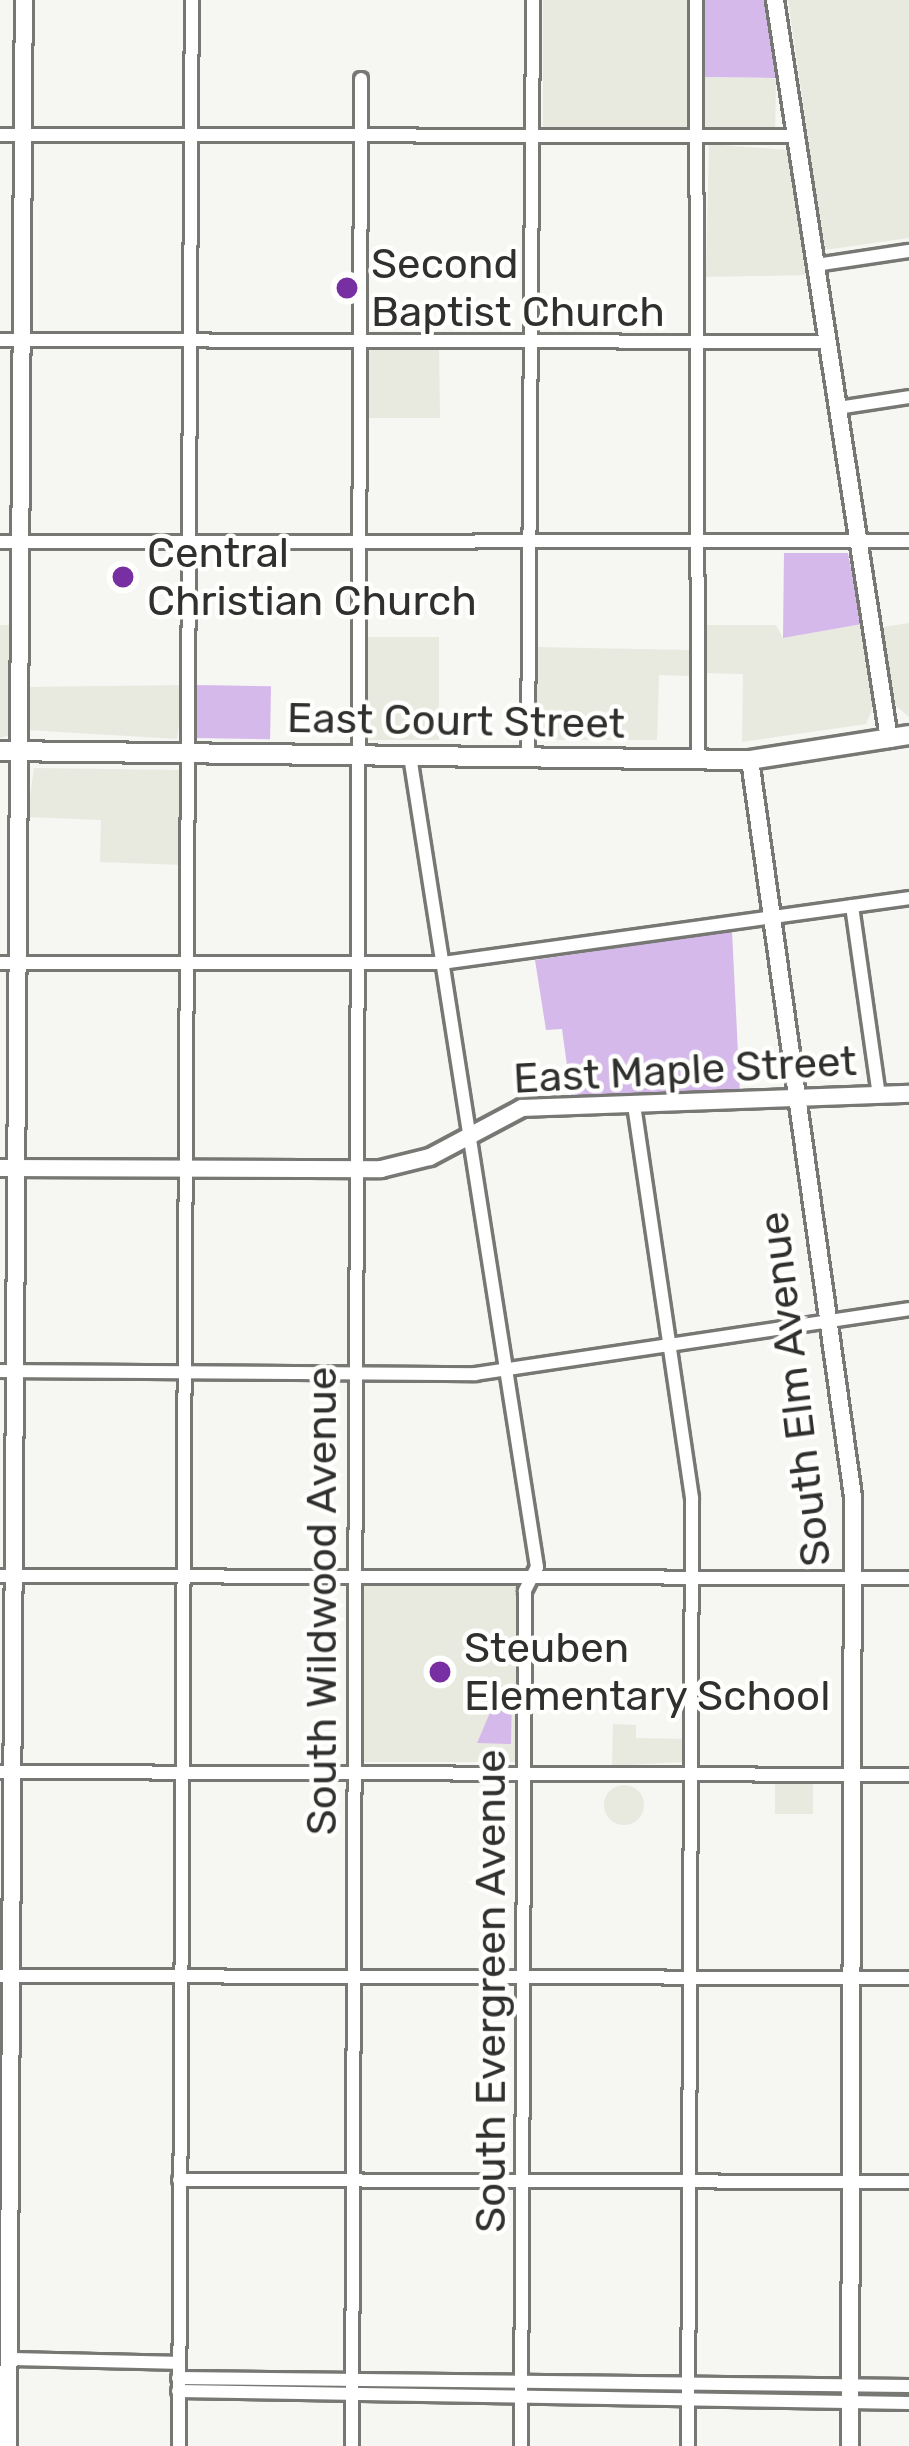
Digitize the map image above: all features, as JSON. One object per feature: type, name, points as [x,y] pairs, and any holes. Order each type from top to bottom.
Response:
[{"type":"main road","name":"East Court Street","points":[[0,752],[750,760],[899,737]]},
{"type":"street","points":[[8,2446],[5,1976],[10,1168],[20,963],[24,0]]},
{"type":"street","points":[[179,2446],[179,2180],[186,1976],[192,0]]},
{"type":"street","points":[[528,758],[533,0]]},
{"type":"street","points":[[696,0],[698,760]]},
{"type":"street","points":[[775,0],[860,548],[899,737]]},
{"type":"street","name":"South Wildwood Avenue","points":[[352,2446],[361,79]]},
{"type":"street","points":[[0,135],[796,136]]},
{"type":"street","points":[[815,265],[909,251]]},
{"type":"street","points":[[0,340],[827,342]]},
{"type":"street","points":[[838,408],[909,397]]},
{"type":"street","points":[[0,542],[860,548],[909,541]]},
{"type":"street","name":"South Evergreen Avenue","points":[[410,756],[506,1371],[533,1577],[525,1774],[521,2446]]},
{"type":"street","name":"South Elm Avenue","points":[[750,760],[829,1321],[855,1578],[850,2446]]},
{"type":"street","points":[[0,963],[442,962],[909,898]]},
{"type":"street","points":[[852,906],[878,1095]]},
{"type":"street","name":"East Maple Street","points":[[10,1168],[358,1169],[430,1157],[468,1131],[522,1108],[909,1094]]},
{"type":"street","points":[[634,1105],[692,1498],[688,2446]]},
{"type":"street","points":[[9,1372],[506,1371],[909,1309]]},
{"type":"street","points":[[9,1576],[909,1578]]},
{"type":"street","points":[[8,1772],[909,1775]]},
{"type":"street","points":[[5,1976],[909,1978]]},
{"type":"street","points":[[179,2180],[909,2182]]},
{"type":"street","points":[[5,2348],[178,2362]]},
{"type":"street","points":[[178,2385],[352,2380],[688,2383],[850,2394],[909,2403]]},
{"type":"street","points":[[178,2385],[522,2402],[688,2402],[850,2394],[909,2386]]},
{"type":"shaded area","points":[[543,0],[692,0],[692,130],[543,130]]},
{"type":"shaded area","points":[[705,0],[764,0],[776,78],[699,77]]},
{"type":"shaded area","points":[[788,0],[909,0],[909,238],[824,250]]},
{"type":"shaded area","points":[[699,77],[776,78],[775,131],[698,130]]},
{"type":"shaded area","points":[[709,144],[788,150],[806,275],[706,277]]},
{"type":"shaded area","points":[[377,346],[439,348],[440,418],[367,418],[367,353]]},
{"type":"shaded area","points":[[784,553],[848,553],[862,624],[783,638]]},
{"type":"shaded area","points":[[909,623],[909,717],[893,703],[877,628]]},
{"type":"shaded area","points":[[862,624],[874,704],[866,724],[742,742],[743,674],[703,673],[703,625],[776,625],[783,638]]},
{"type":"shaded area","points":[[0,625],[14,625],[11,735],[0,738]]},
{"type":"shaded area","points":[[365,637],[439,637],[439,740],[365,740]]},
{"type":"shaded area","points":[[535,647],[690,650],[691,676],[659,675],[657,740],[545,740],[533,730]]},
{"type":"shaded area","points":[[184,685],[177,739],[27,730],[27,687]]},
{"type":"shaded area","points":[[196,685],[271,686],[270,739],[195,738]]},
{"type":"shaded area","points":[[34,768],[179,770],[182,865],[100,862],[101,820],[27,817]]},
{"type":"shaded area","points":[[732,931],[740,1094],[572,1102],[562,1029],[546,1030],[535,960]]},
{"type":"shaded area","name":"Steuben Elementary School","points":[[363,1584],[517,1584],[517,1762],[363,1762]]},
{"type":"shaded area","points":[[498,1694],[512,1694],[511,1744],[477,1743]]},
{"type":"shaded area","points":[[613,1724],[636,1725],[636,1738],[685,1739],[683,1762],[612,1766]]},
{"type":"shaded area","points":[[775,1781],[813,1781],[813,1814],[775,1814]]},
{"type":"shaded area","points":[[624,1785],[638,1791],[644,1805],[638,1819],[624,1825],[610,1819],[604,1805],[610,1791]]},
{"type":"place","name":"Second Baptist Church","points":[[347,288]]},
{"type":"place","name":"Central Christian Church","points":[[123,577]]},
{"type":"place","name":"Steuben Elementary School","points":[[440,1672]]}]
